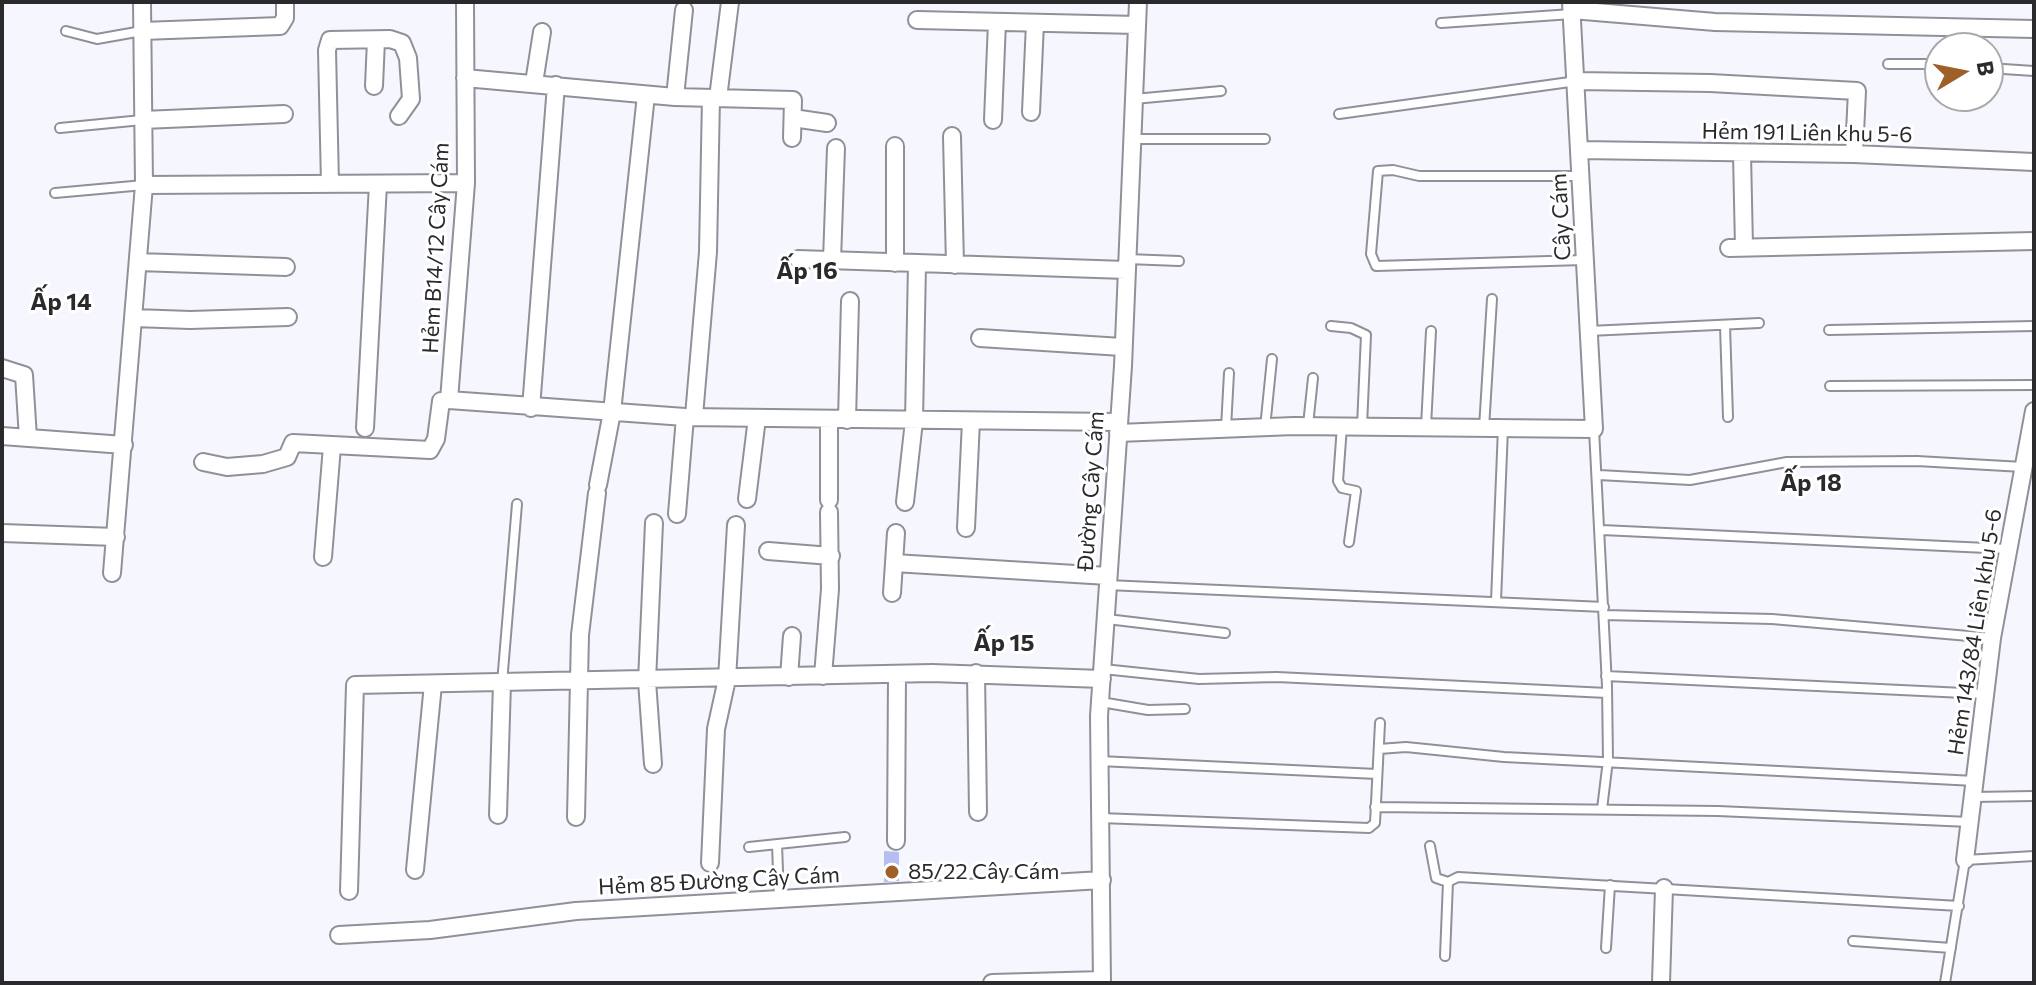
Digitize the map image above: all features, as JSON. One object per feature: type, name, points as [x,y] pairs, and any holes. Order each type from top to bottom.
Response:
[{"type":"street","points":[[112,573],[144,185],[142,2]]},
{"type":"street","points":[[142,31],[280,26],[285,18],[285,2]]},
{"type":"street","name":"Hẻm B14/12 Cây Cám","points":[[332,446],[430,450],[436,439],[441,401],[449,400],[466,183],[465,2]]},
{"type":"street","points":[[677,514],[708,252],[714,98],[730,2]]},
{"type":"street","name":"Đường Cây Cám","points":[[1102,982],[1100,701],[1118,428],[1138,2]]},
{"type":"street","points":[[1572,9],[1743,24],[2034,29]]},
{"type":"street","name":"Cây Cám","points":[[1572,9],[1594,429]]},
{"type":"street","points":[[675,97],[684,10]]},
{"type":"street","points":[[917,20],[1137,25]]},
{"type":"street","points":[[993,120],[997,22]]},
{"type":"street","points":[[1031,112],[1035,23]]},
{"type":"street","points":[[534,83],[542,32]]},
{"type":"street","points":[[330,184],[327,50],[330,40],[402,43],[408,58],[411,99],[399,116]]},
{"type":"street","points":[[374,86],[376,40]]},
{"type":"street","points":[[465,78],[675,97],[793,100],[792,138]]},
{"type":"street","points":[[1578,81],[1710,83],[1857,91],[1854,154]]},
{"type":"street","points":[[531,408],[556,85]]},
{"type":"street","points":[[576,817],[580,635],[597,489],[612,412],[646,95]]},
{"type":"street","points":[[143,120],[284,114]]},
{"type":"street","points":[[793,118],[827,123]]},
{"type":"street","points":[[952,136],[955,265]]},
{"type":"street","points":[[895,146],[895,263]]},
{"type":"street","points":[[832,260],[836,148]]},
{"type":"street","name":"Hẻm 191 Liên khu 5-6","points":[[1580,150],[1854,154],[2034,162]]},
{"type":"street","points":[[1742,154],[1736,248],[2034,241]]},
{"type":"street","points":[[144,185],[466,183]]},
{"type":"street","points":[[365,428],[378,184]]},
{"type":"street","points":[[798,259],[955,265],[1126,264]]},
{"type":"street","points":[[138,262],[286,267]]},
{"type":"street","points":[[905,502],[914,421],[917,264]]},
{"type":"street","points":[[847,420],[850,301]]},
{"type":"street","points":[[134,318],[288,317]]},
{"type":"street","points":[[980,338],[1122,347]]},
{"type":"street","points":[[2,368],[24,375],[28,438]]},
{"type":"street","points":[[449,400],[690,417],[971,421],[1118,428],[1226,430],[1426,426],[1594,429]]},
{"type":"street","name":"Hẻm 143/84 Liên khu 5-6","points":[[1965,860],[1992,638],[2034,411]]},
{"type":"street","points":[[747,499],[757,418]]},
{"type":"street","points":[[823,676],[831,556],[829,419]]},
{"type":"street","points":[[966,528],[971,421]]},
{"type":"street","points":[[2,436],[124,445]]},
{"type":"street","points":[[203,462],[227,467],[263,464],[287,457],[293,443],[332,446],[323,557]]},
{"type":"street","points":[[2015,511],[2034,514]]},
{"type":"street","points":[[653,764],[647,681],[654,523]]},
{"type":"street","points":[[710,863],[716,729],[727,679],[736,525]]},
{"type":"street","points":[[2,533],[116,537]]},
{"type":"street","points":[[892,593],[896,533]]},
{"type":"street","points":[[768,551],[831,556]]},
{"type":"street","points":[[894,563],[1107,580]]},
{"type":"street","points":[[789,677],[792,636]]},
{"type":"street","points":[[976,673],[978,812]]},
{"type":"street","points":[[896,841],[897,674]]},
{"type":"street","points":[[349,891],[355,685],[581,683],[897,674],[1102,674]]},
{"type":"street","points":[[498,815],[502,683]]},
{"type":"street","points":[[415,870],[433,684]]},
{"type":"street","name":"Hẻm 85 Đường Cây Cám","points":[[339,935],[419,931],[576,911],[1102,880]]},
{"type":"street","points":[[1661,983],[1664,888]]},
{"type":"street","points":[[992,983],[1102,982]]},
{"type":"lane","points":[[1441,23],[1572,9]]},
{"type":"lane","points":[[66,31],[97,39],[142,31]]},
{"type":"lane","points":[[1888,64],[1924,64]]},
{"type":"lane","points":[[2004,69],[2034,71]]},
{"type":"lane","points":[[1339,114],[1578,81]]},
{"type":"lane","points":[[1133,99],[1221,91]]},
{"type":"lane","points":[[60,128],[143,120]]},
{"type":"lane","points":[[1131,139],[1265,139]]},
{"type":"lane","points":[[1581,176],[1419,176],[1393,170],[1378,171],[1371,254],[1376,266],[1585,260]]},
{"type":"lane","points":[[55,193],[144,185]]},
{"type":"lane","points":[[1126,264],[1179,261]]},
{"type":"lane","points":[[1484,428],[1492,299]]},
{"type":"lane","points":[[1589,331],[1759,323]]},
{"type":"lane","points":[[1331,326],[1351,328],[1366,335],[1362,426]]},
{"type":"lane","points":[[1725,326],[1728,417]]},
{"type":"lane","points":[[1829,330],[2034,326]]},
{"type":"lane","points":[[1426,426],[1431,331]]},
{"type":"lane","points":[[1265,428],[1272,359]]},
{"type":"lane","points":[[1226,430],[1229,373]]},
{"type":"lane","points":[[1308,426],[1313,378]]},
{"type":"lane","points":[[1830,386],[2034,385]]},
{"type":"lane","points":[[1342,426],[1338,481],[1342,488],[1356,491],[1349,542]]},
{"type":"lane","points":[[1496,601],[1503,428]]},
{"type":"lane","points":[[1594,429],[1602,530],[1607,693],[1608,760],[1602,809]]},
{"type":"lane","points":[[1599,475],[1690,480],[1787,462],[1917,461],[2024,467]]},
{"type":"lane","points":[[502,683],[517,504]]},
{"type":"lane","points":[[1602,530],[2008,549]]},
{"type":"lane","points":[[1107,580],[1772,619],[1992,638]]},
{"type":"lane","points":[[1107,619],[1225,633]]},
{"type":"lane","points":[[1102,674],[1199,679],[1277,677],[1607,693]]},
{"type":"lane","points":[[1606,676],[1985,694]]},
{"type":"lane","points":[[1100,701],[1148,710],[1185,709]]},
{"type":"lane","points":[[1100,818],[1351,829],[1372,826],[1380,723]]},
{"type":"lane","points":[[1379,749],[1406,747],[1504,757],[1608,760],[2034,796]]},
{"type":"lane","points":[[1099,761],[1377,774]]},
{"type":"lane","points":[[1375,807],[1602,809],[1970,822]]},
{"type":"lane","points":[[749,847],[845,837]]},
{"type":"lane","points":[[777,844],[779,899]]},
{"type":"lane","points":[[1430,846],[1436,878],[1448,882],[1458,877],[1959,906]]},
{"type":"lane","points":[[1945,983],[1965,860],[2034,856]]},
{"type":"lane","points":[[1445,956],[1448,882]]},
{"type":"lane","points":[[1606,948],[1610,885]]},
{"type":"lane","points":[[1853,941],[1951,948]]},
{"type":"building","name":"85/22 Cây Cám","points":[[884,851],[899,852],[899,881],[884,882]]},
{"type":"place","name":"85/22 Cây Cám","points":[[892,872]]},
{"type":"district","name":"Ấp 16","points":[[807,271]]},
{"type":"district","name":"Ấp 14","points":[[61,302]]},
{"type":"district","name":"Ấp 18","points":[[1811,483]]},
{"type":"district","name":"Ấp 15","points":[[1004,643]]}]
